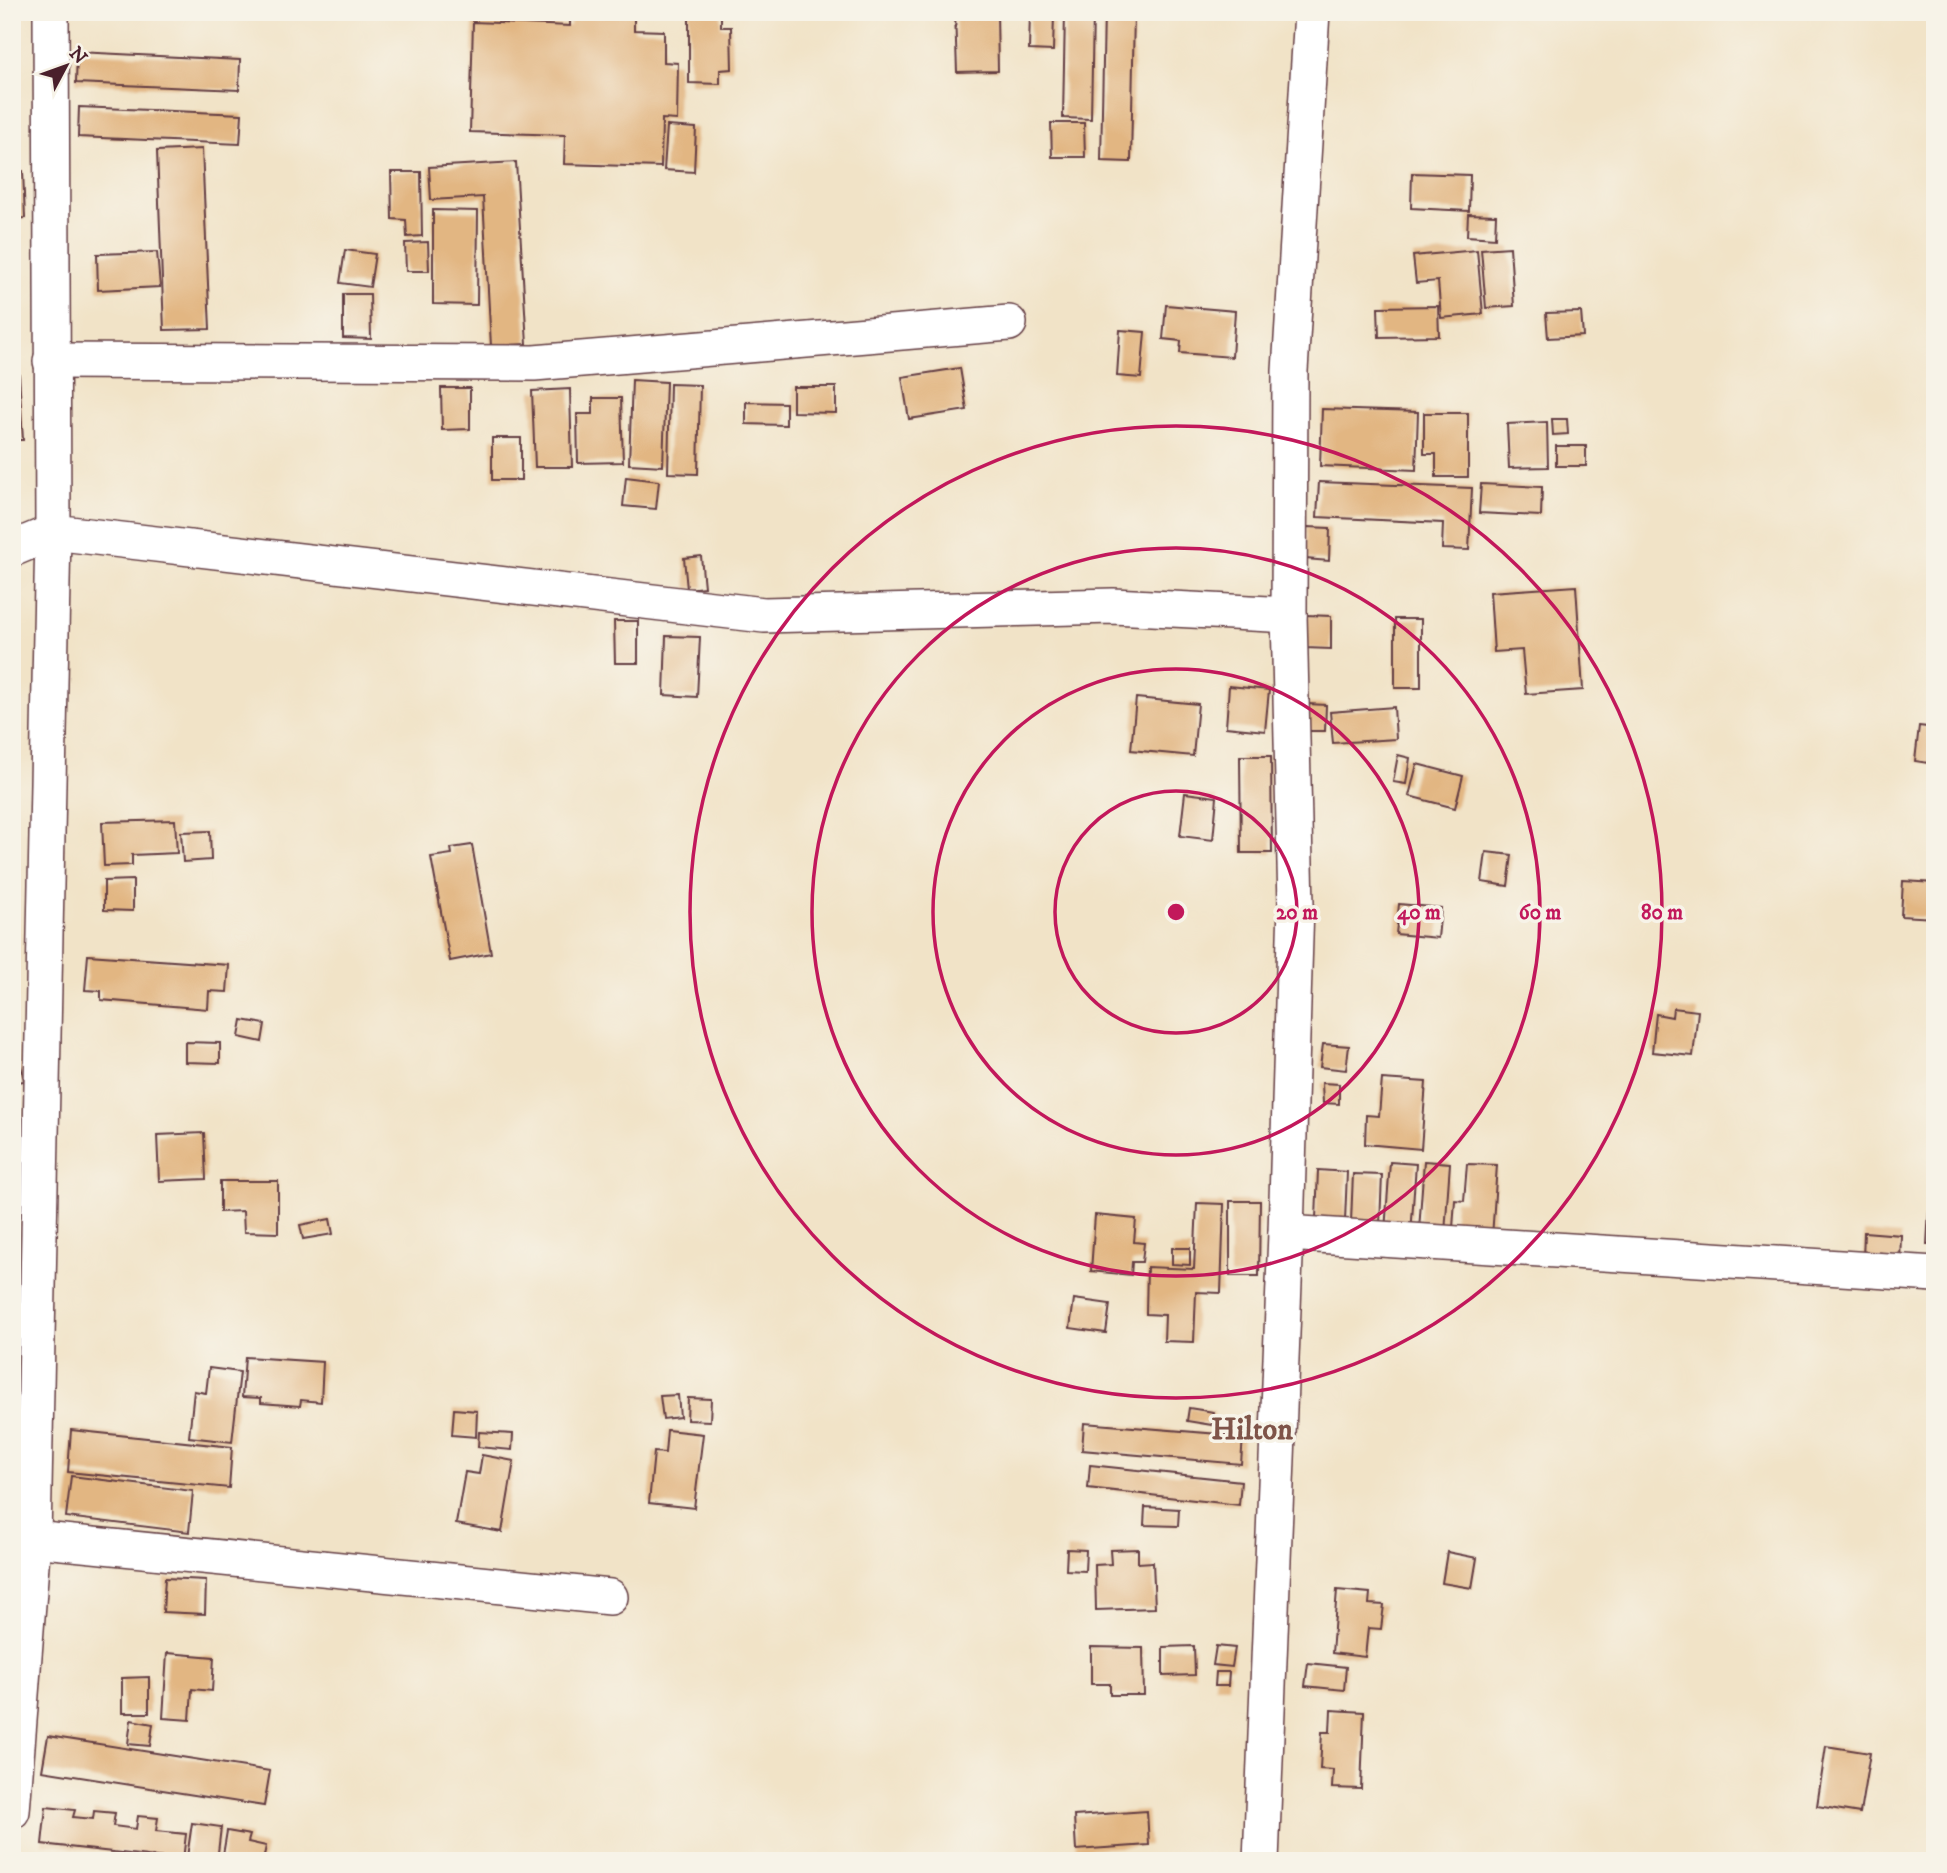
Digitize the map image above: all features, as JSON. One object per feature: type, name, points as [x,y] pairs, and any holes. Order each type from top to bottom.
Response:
[{"type":"street","points":[[12,1811],[33,1539],[53,532],[51,12]]},
{"type":"street","points":[[1261,1861],[1296,905],[1289,615],[1290,371],[1312,12]]},
{"type":"street","points":[[51,361],[534,363],[1009,323]]},
{"type":"street","points":[[12,549],[53,532],[764,615],[1114,606],[1289,615]]},
{"type":"street","points":[[1286,1233],[1935,1273]]},
{"type":"street","points":[[33,1539],[610,1597]]},
{"type":"building","points":[[570,12],[634,12],[634,30],[664,31],[664,62],[678,63],[677,120],[662,119],[661,167],[564,164],[565,135],[470,132],[473,22],[570,26]]},
{"type":"building","points":[[689,12],[721,12],[721,27],[731,27],[732,69],[720,70],[720,84],[689,83]]},
{"type":"building","points":[[955,12],[997,12],[998,71],[957,72]]},
{"type":"building","points":[[1030,12],[1054,14],[1053,51],[1029,50]]},
{"type":"building","points":[[1065,12],[1093,12],[1091,119],[1063,118]]},
{"type":"building","points":[[1104,12],[1134,12],[1131,162],[1101,161]]},
{"type":"building","points":[[77,52],[240,60],[239,90],[76,83]]},
{"type":"building","points":[[79,107],[242,114],[240,144],[78,137]]},
{"type":"building","points":[[1051,123],[1084,123],[1085,157],[1052,157]]},
{"type":"building","points":[[667,126],[696,128],[694,172],[664,170]]},
{"type":"building","points":[[202,149],[210,329],[164,330],[157,151]]},
{"type":"building","points":[[516,162],[527,344],[491,346],[483,197],[431,200],[429,167]]},
{"type":"building","points":[[23,171],[25,218],[12,219],[12,172]]},
{"type":"building","points":[[391,172],[421,172],[422,236],[407,237],[406,220],[392,219]]},
{"type":"building","points":[[1412,173],[1470,175],[1469,211],[1411,208]]},
{"type":"building","points":[[433,210],[478,211],[477,305],[433,304]]},
{"type":"building","points":[[1468,214],[1496,215],[1495,238],[1467,236]]},
{"type":"building","points":[[428,242],[429,271],[406,271],[405,243]]},
{"type":"building","points":[[1510,247],[1514,306],[1486,308],[1481,249]]},
{"type":"building","points":[[345,250],[375,254],[370,287],[340,283]]},
{"type":"building","points":[[1477,250],[1483,314],[1441,318],[1438,281],[1416,283],[1413,256]]},
{"type":"building","points":[[157,252],[160,287],[98,290],[97,254]]},
{"type":"building","points":[[343,294],[370,294],[371,339],[343,338]]},
{"type":"building","points":[[1166,305],[1235,311],[1232,357],[1180,353],[1181,341],[1163,339]]},
{"type":"building","points":[[1438,306],[1439,336],[1379,337],[1378,307]]},
{"type":"building","points":[[1581,312],[1583,336],[1548,338],[1546,313]]},
{"type":"building","points":[[1120,330],[1145,332],[1141,378],[1117,376]]},
{"type":"building","points":[[960,368],[967,410],[909,419],[902,377]]},
{"type":"building","points":[[12,374],[19,374],[23,440],[12,440]]},
{"type":"building","points":[[632,380],[666,382],[663,466],[629,464]]},
{"type":"building","points":[[670,384],[700,385],[698,474],[668,473]]},
{"type":"building","points":[[793,387],[836,387],[836,413],[793,412]]},
{"type":"building","points":[[441,388],[470,388],[470,429],[442,430]]},
{"type":"building","points":[[570,389],[572,467],[535,467],[532,391]]},
{"type":"building","points":[[593,398],[621,398],[623,462],[578,463],[577,414],[593,414]]},
{"type":"building","points":[[746,402],[786,403],[786,425],[746,424]]},
{"type":"building","points":[[1322,409],[1418,412],[1416,470],[1320,466]]},
{"type":"building","points":[[1424,413],[1468,413],[1468,477],[1436,477],[1436,454],[1424,454]]},
{"type":"building","points":[[1552,419],[1567,419],[1568,434],[1553,435]]},
{"type":"building","points":[[1547,422],[1548,467],[1509,468],[1507,424]]},
{"type":"building","points":[[492,438],[521,438],[521,480],[492,480]]},
{"type":"building","points":[[1556,446],[1586,446],[1586,466],[1556,466]]},
{"type":"building","points":[[626,477],[659,481],[656,509],[623,506]]},
{"type":"building","points":[[1319,482],[1472,488],[1469,550],[1442,549],[1443,523],[1317,517]]},
{"type":"building","points":[[1481,484],[1542,487],[1541,516],[1479,513]]},
{"type":"building","points":[[1307,527],[1330,528],[1329,561],[1306,559]]},
{"type":"building","points":[[701,556],[704,587],[687,589],[684,558]]},
{"type":"building","points":[[1576,586],[1583,690],[1526,694],[1522,650],[1494,652],[1490,592]]},
{"type":"building","points":[[1306,615],[1331,616],[1331,649],[1305,648]]},
{"type":"building","points":[[1395,619],[1421,619],[1421,688],[1395,688]]},
{"type":"building","points":[[614,621],[638,621],[638,663],[615,663]]},
{"type":"building","points":[[666,636],[700,637],[697,697],[664,695]]},
{"type":"building","points":[[1229,686],[1269,690],[1265,731],[1226,727]]},
{"type":"building","points":[[1136,698],[1198,704],[1193,756],[1131,750]]},
{"type":"building","points":[[1308,704],[1326,705],[1325,731],[1308,731]]},
{"type":"building","points":[[1394,707],[1396,739],[1333,743],[1330,712]]},
{"type":"building","points":[[1919,726],[1935,728],[1935,764],[1915,761]]},
{"type":"building","points":[[1398,755],[1410,758],[1406,784],[1393,782]]},
{"type":"building","points":[[1240,756],[1271,756],[1272,853],[1241,853]]},
{"type":"building","points":[[1417,764],[1463,776],[1455,808],[1409,796]]},
{"type":"building","points":[[1185,793],[1217,797],[1213,840],[1180,836]]},
{"type":"building","points":[[175,820],[177,853],[132,855],[132,865],[104,866],[102,822]]},
{"type":"building","points":[[210,831],[211,860],[183,862],[181,832]]},
{"type":"building","points":[[472,845],[491,953],[450,961],[431,857],[452,854],[451,848]]},
{"type":"building","points":[[1486,852],[1512,855],[1508,886],[1482,882]]},
{"type":"building","points":[[133,880],[133,911],[104,910],[104,881]]},
{"type":"building","points":[[1903,881],[1935,883],[1935,918],[1901,916]]},
{"type":"building","points":[[1399,904],[1441,908],[1438,938],[1396,934]]},
{"type":"building","points":[[88,955],[229,965],[227,992],[209,991],[208,1009],[101,1000],[101,991],[85,990]]},
{"type":"building","points":[[1673,1008],[1698,1011],[1693,1056],[1652,1052],[1656,1014],[1672,1017]]},
{"type":"building","points":[[12,1020],[24,1081],[12,1083]]},
{"type":"building","points":[[242,1020],[265,1024],[262,1042],[239,1037]]},
{"type":"building","points":[[185,1042],[220,1043],[220,1063],[185,1062]]},
{"type":"building","points":[[1323,1044],[1349,1046],[1346,1070],[1320,1067]]},
{"type":"building","points":[[1382,1079],[1426,1082],[1421,1149],[1365,1144],[1366,1115],[1379,1116]]},
{"type":"building","points":[[1322,1083],[1339,1084],[1339,1104],[1323,1103]]},
{"type":"building","points":[[204,1133],[206,1179],[159,1181],[157,1135]]},
{"type":"building","points":[[1424,1161],[1450,1163],[1445,1233],[1419,1230]]},
{"type":"building","points":[[1390,1162],[1416,1164],[1411,1234],[1385,1231]]},
{"type":"building","points":[[1467,1164],[1497,1165],[1492,1237],[1453,1228],[1455,1200],[1464,1201]]},
{"type":"building","points":[[1318,1170],[1347,1172],[1345,1221],[1316,1219]]},
{"type":"building","points":[[1353,1174],[1382,1175],[1380,1224],[1351,1222]]},
{"type":"building","points":[[220,1181],[278,1181],[278,1233],[244,1232],[243,1211],[220,1212]]},
{"type":"building","points":[[1230,1201],[1260,1201],[1259,1276],[1230,1276]]},
{"type":"building","points":[[1197,1203],[1224,1204],[1221,1293],[1196,1292],[1194,1342],[1164,1341],[1165,1315],[1146,1314],[1147,1267],[1194,1269]]},
{"type":"building","points":[[1929,1210],[1935,1210],[1935,1245],[1927,1245]]},
{"type":"building","points":[[1095,1215],[1136,1219],[1134,1242],[1144,1243],[1142,1262],[1132,1262],[1131,1275],[1091,1271]]},
{"type":"building","points":[[330,1219],[333,1234],[303,1239],[300,1225]]},
{"type":"building","points":[[1864,1232],[1901,1235],[1900,1261],[1863,1259]]},
{"type":"building","points":[[1172,1248],[1190,1248],[1190,1265],[1172,1264]]},
{"type":"building","points":[[1074,1299],[1110,1304],[1106,1333],[1070,1328]]},
{"type":"building","points":[[245,1357],[323,1362],[321,1402],[301,1400],[300,1406],[261,1403],[261,1398],[242,1397]]},
{"type":"building","points":[[209,1368],[240,1372],[232,1442],[189,1437],[194,1391],[206,1393]]},
{"type":"building","points":[[678,1395],[680,1417],[663,1419],[660,1396]]},
{"type":"building","points":[[688,1398],[711,1399],[710,1421],[687,1420]]},
{"type":"building","points":[[1189,1408],[1214,1412],[1212,1425],[1187,1421]]},
{"type":"building","points":[[454,1409],[477,1411],[476,1437],[452,1435]]},
{"type":"building","points":[[1084,1423],[1243,1436],[1241,1464],[1082,1450]]},
{"type":"building","points":[[71,1430],[232,1447],[229,1488],[68,1472]]},
{"type":"building","points":[[667,1430],[703,1434],[694,1508],[649,1503],[654,1452],[665,1453]]},
{"type":"building","points":[[479,1432],[513,1434],[512,1450],[478,1447]]},
{"type":"building","points":[[482,1455],[514,1461],[502,1532],[456,1524],[465,1472],[479,1474]]},
{"type":"building","points":[[1090,1465],[1241,1481],[1239,1505],[1088,1488]]},
{"type":"building","points":[[71,1476],[193,1491],[189,1532],[66,1517]]},
{"type":"building","points":[[1145,1507],[1179,1509],[1178,1526],[1144,1525]]},
{"type":"building","points":[[1067,1549],[1086,1550],[1085,1571],[1066,1570]]},
{"type":"building","points":[[1138,1549],[1138,1563],[1153,1562],[1155,1608],[1096,1610],[1095,1565],[1111,1564],[1110,1550]]},
{"type":"building","points":[[1447,1552],[1477,1558],[1472,1588],[1442,1583]]},
{"type":"building","points":[[165,1578],[206,1580],[205,1614],[163,1612]]},
{"type":"building","points":[[1337,1590],[1370,1593],[1369,1604],[1384,1605],[1381,1629],[1368,1628],[1365,1657],[1332,1653]]},
{"type":"building","points":[[1194,1646],[1195,1675],[1163,1676],[1163,1647]]},
{"type":"building","points":[[1216,1646],[1235,1648],[1232,1667],[1213,1665]]},
{"type":"building","points":[[1091,1647],[1143,1648],[1144,1695],[1110,1695],[1110,1684],[1091,1684]]},
{"type":"building","points":[[167,1653],[214,1657],[212,1691],[192,1689],[190,1720],[163,1718]]},
{"type":"building","points":[[1308,1663],[1346,1667],[1344,1690],[1305,1686]]},
{"type":"building","points":[[1216,1672],[1229,1672],[1228,1686],[1215,1686]]},
{"type":"building","points":[[149,1677],[149,1713],[122,1713],[122,1678]]},
{"type":"building","points":[[1331,1710],[1364,1712],[1361,1789],[1332,1788],[1333,1770],[1320,1769],[1322,1732],[1330,1732]]},
{"type":"building","points":[[131,1720],[153,1724],[150,1746],[128,1744]]},
{"type":"building","points":[[48,1736],[270,1771],[264,1806],[42,1771]]},
{"type":"building","points":[[1826,1746],[1870,1753],[1860,1813],[1817,1806]]},
{"type":"building","points":[[46,1807],[75,1810],[73,1817],[93,1819],[94,1811],[115,1813],[113,1826],[136,1829],[138,1816],[158,1818],[156,1831],[186,1834],[183,1860],[42,1844]]},
{"type":"building","points":[[1147,1811],[1149,1845],[1076,1850],[1074,1816]]},
{"type":"building","points":[[192,1823],[221,1827],[217,1861],[187,1857]]},
{"type":"building","points":[[227,1831],[250,1835],[248,1842],[266,1846],[263,1861],[222,1861]]},
{"type":"district","name":"Hilton","points":[[1252,1430]]}]
